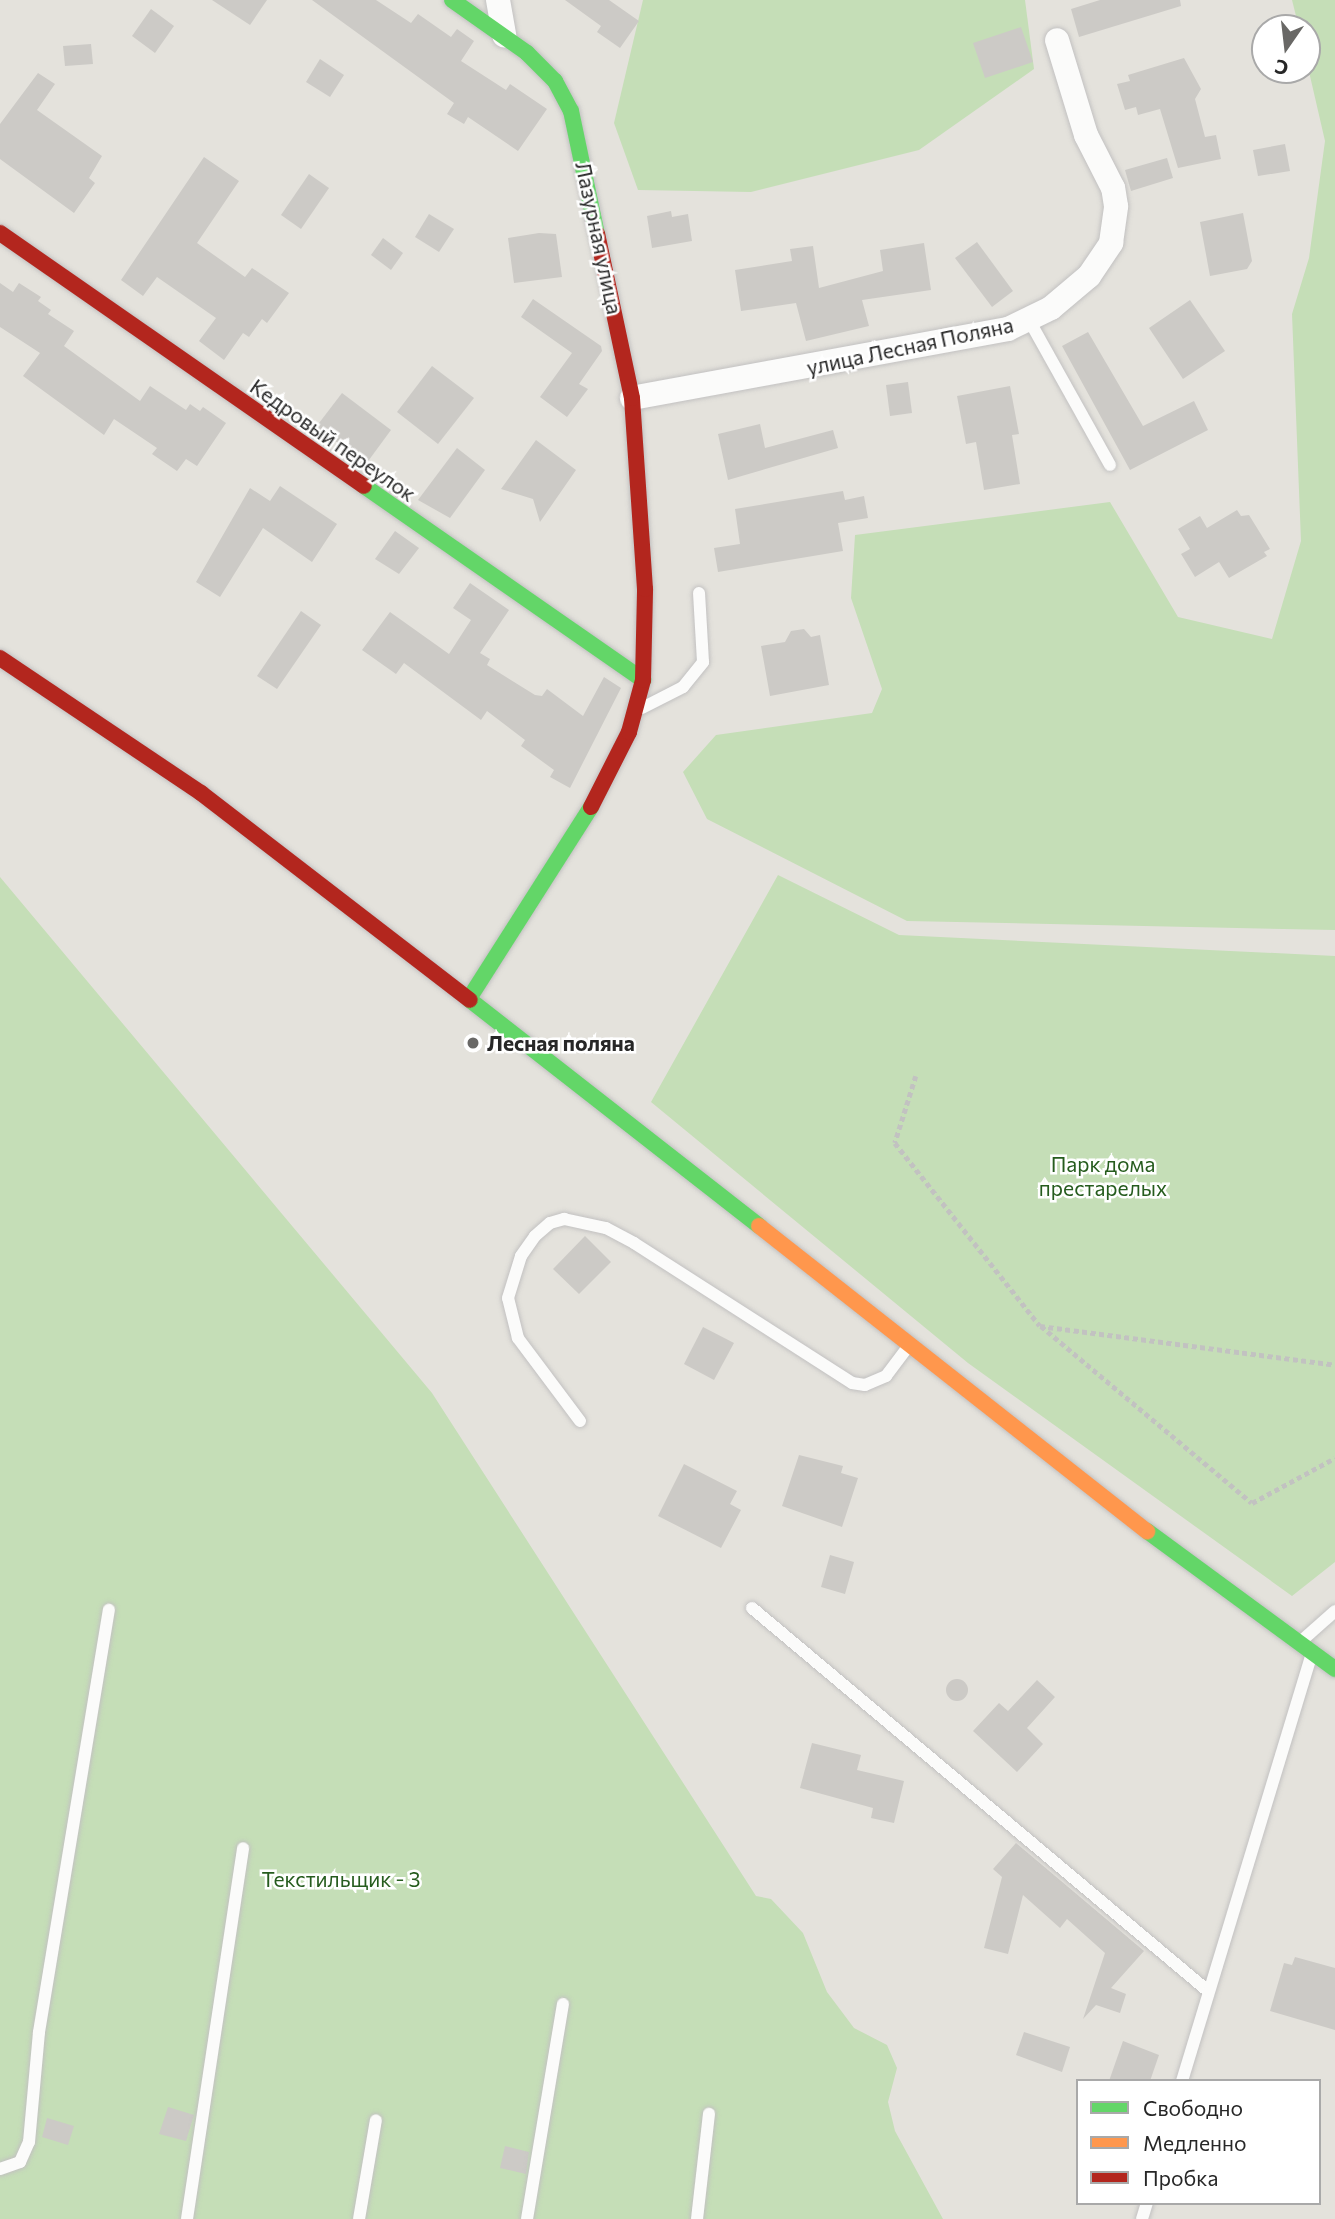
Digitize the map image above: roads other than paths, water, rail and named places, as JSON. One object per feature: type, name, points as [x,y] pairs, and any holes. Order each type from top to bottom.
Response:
[{"type":"street","points":[[452,0],[504,34]]},
{"type":"street","points":[[498,0],[504,34]]},
{"type":"street","name":"Лазурная улица","points":[[470,997],[599,794],[638,710],[643,680],[645,589],[632,398],[576,127],[555,81],[504,34]]},
{"type":"street","name":"улица Лесная Поляна","points":[[632,398],[882,355],[1029,320],[1089,276],[1111,243],[1114,225],[1113,188],[1086,135],[1057,40]]},
{"type":"street","name":"Кедровый переулок","points":[[0,233],[643,680]]},
{"type":"street","points":[[0,659],[201,793],[470,997],[908,1347],[1335,1669]]},
{"type":"lane","points":[[1029,320],[1110,465]]},
{"type":"lane","points":[[638,710],[683,687],[699,670],[706,652],[699,593]]},
{"type":"lane","points":[[580,1421],[519,1338],[508,1298],[521,1256],[535,1236],[550,1223],[564,1219],[606,1228],[634,1243],[852,1383],[865,1385],[886,1376],[908,1347]]},
{"type":"lane","points":[[752,1608],[1208,1991]]},
{"type":"lane","points":[[0,2169],[20,2162],[29,2142],[39,2032],[109,1610]]},
{"type":"lane","points":[[1183,2079],[1305,1648],[1335,1611]]},
{"type":"lane","points":[[187,2219],[243,1848]]},
{"type":"lane","points":[[527,2219],[563,2004]]},
{"type":"lane","points":[[697,2219],[709,2114]]},
{"type":"lane","points":[[359,2219],[376,2120]]},
{"type":"place","name":"Лесная поляна","points":[[473,1043]]},
{"type":"park label","name":"Парк дома престарелых","points":[[1103,1176]]},
{"type":"park label","name":"Текстильщик - 3","points":[[341,1879]]}]
